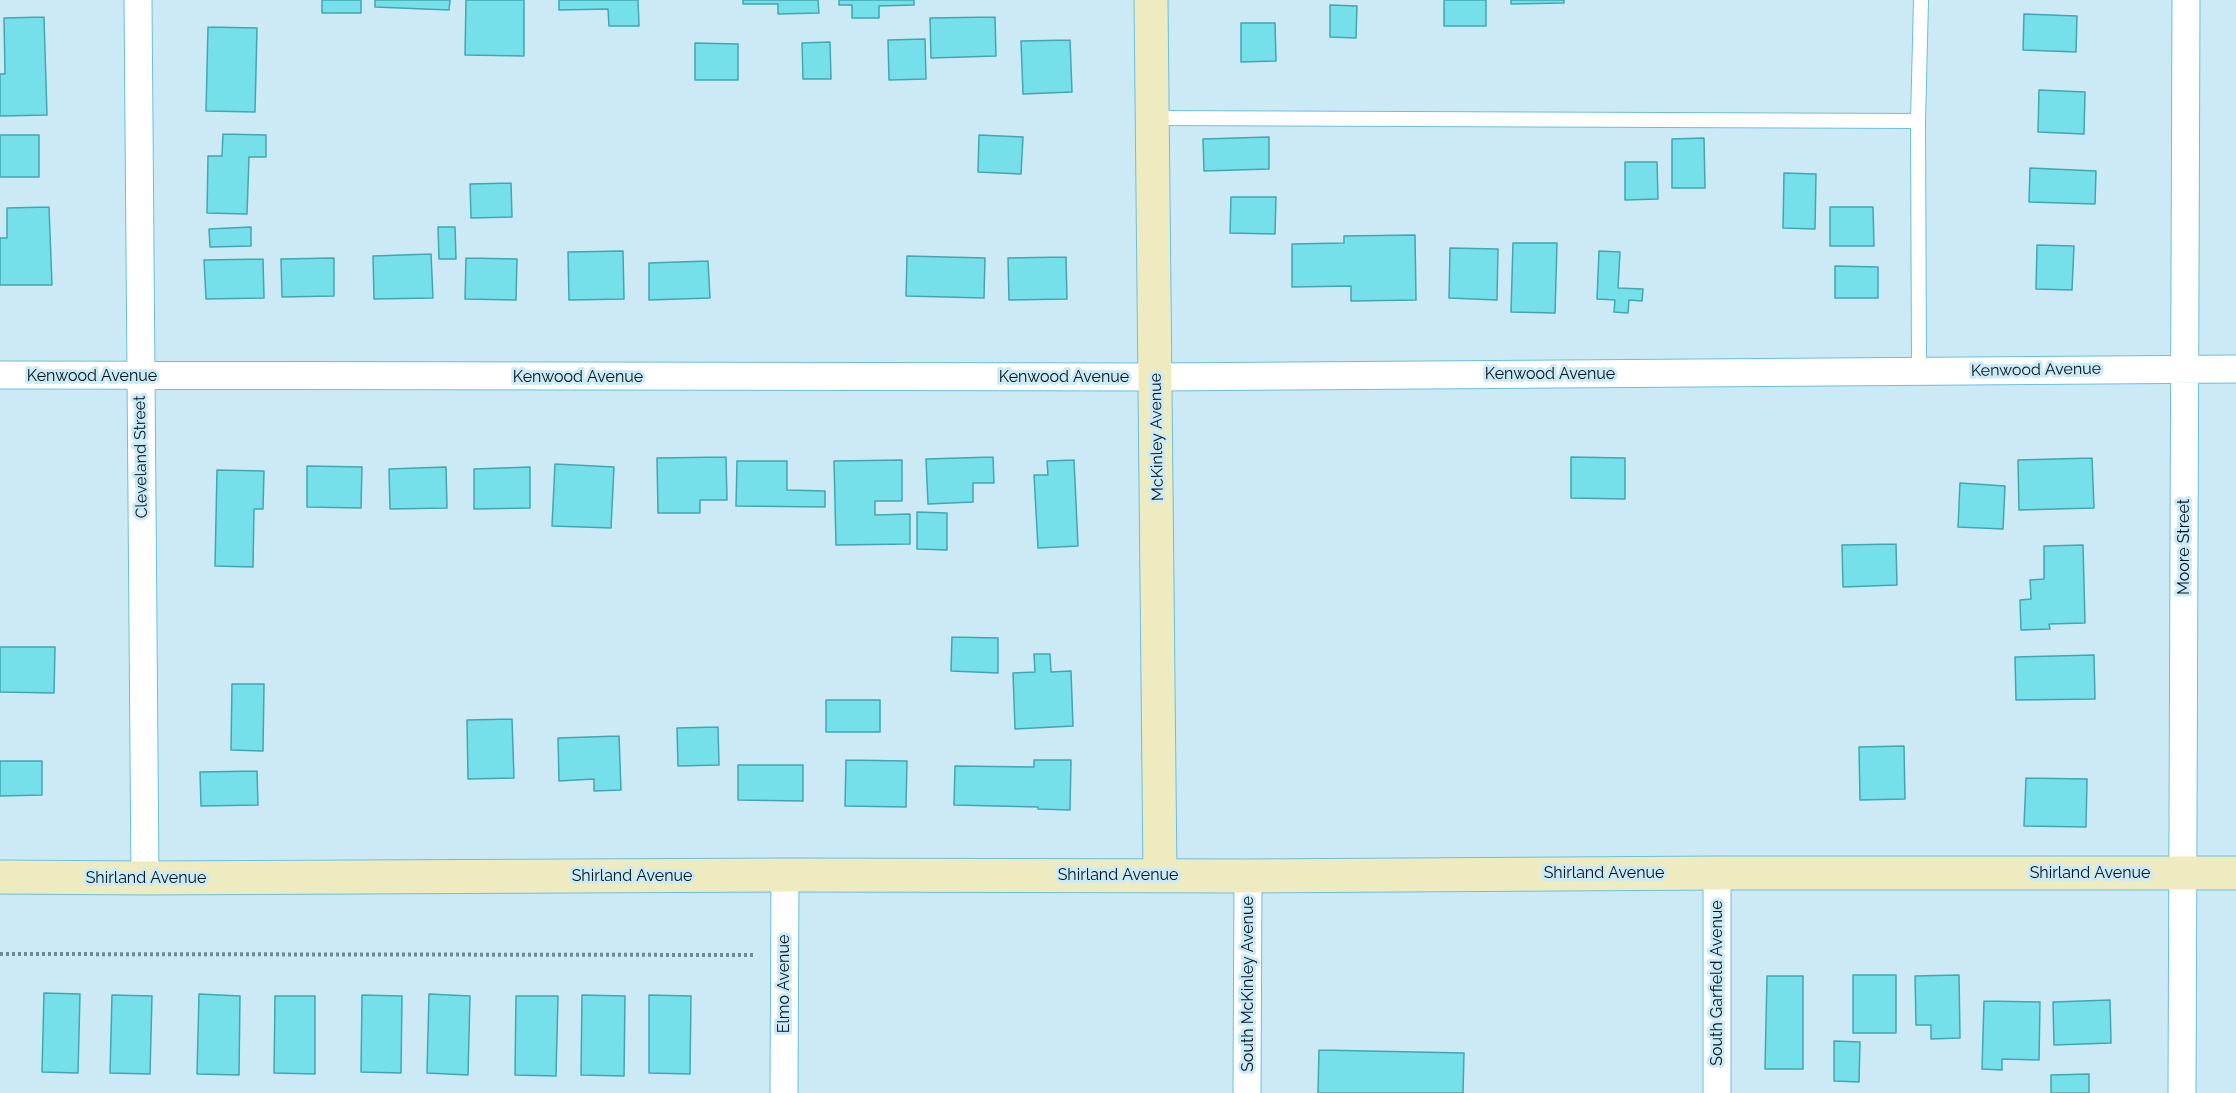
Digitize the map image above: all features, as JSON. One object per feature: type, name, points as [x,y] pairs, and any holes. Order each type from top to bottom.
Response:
[{"type":"street","name":"Cleveland Street","points":[[138,0],[145,878]]},
{"type":"street","name":"McKinley Avenue","points":[[1151,0],[1161,875]]},
{"type":"street","name":"Moore Street","points":[[2182,1093],[2186,0]]},
{"type":"street","name":"Kenwood Avenue","points":[[0,375],[1156,377],[2236,369]]},
{"type":"street","name":"South Garfield Avenue","points":[[1717,873],[1717,1093]]},
{"type":"street","name":"Shirland Avenue","points":[[0,877],[2236,873]]},
{"type":"street","name":"Elmo Avenue","points":[[784,1093],[785,875]]},
{"type":"street","name":"South McKinley Avenue","points":[[1247,1093],[1248,876]]},
{"type":"lane","points":[[1919,372],[1918,121],[1921,0]]},
{"type":"lane","points":[[1152,118],[1918,121]]},
{"type":"path","points":[[0,954],[784,955]]},
{"type":"building","points":[[322,0],[361,0],[361,13],[322,13]]},
{"type":"building","points":[[375,0],[450,0],[449,10],[375,7]]},
{"type":"building","points":[[466,0],[524,0],[524,56],[465,55]]},
{"type":"building","points":[[559,0],[638,0],[639,26],[609,26],[608,9],[559,10]]},
{"type":"building","points":[[743,0],[818,0],[819,13],[778,14],[778,4],[743,4]]},
{"type":"building","points":[[839,0],[914,0],[914,5],[879,6],[879,18],[852,18],[852,5],[839,5]]},
{"type":"building","points":[[1444,0],[1486,0],[1486,26],[1444,26]]},
{"type":"building","points":[[1511,0],[1564,0],[1564,3],[1511,4]]},
{"type":"building","points":[[1330,5],[1357,6],[1356,38],[1330,37]]},
{"type":"building","points":[[2024,14],[2077,16],[2076,52],[2023,50]]},
{"type":"building","points":[[44,17],[47,115],[0,116],[0,74],[5,74],[4,18]]},
{"type":"building","points":[[995,17],[996,56],[931,58],[930,18]]},
{"type":"building","points":[[1241,23],[1275,23],[1276,61],[1241,62]]},
{"type":"building","points":[[208,27],[257,28],[255,112],[206,111]]},
{"type":"building","points":[[925,39],[926,79],[889,80],[888,40]]},
{"type":"building","points":[[1070,40],[1072,92],[1023,94],[1021,41]]},
{"type":"building","points":[[830,42],[831,79],[803,79],[802,43]]},
{"type":"building","points":[[695,43],[738,44],[738,80],[695,80]]},
{"type":"building","points":[[2039,90],[2085,92],[2084,134],[2038,132]]},
{"type":"building","points":[[223,134],[266,135],[266,157],[249,157],[247,214],[207,213],[208,156],[222,156]]},
{"type":"building","points":[[0,135],[39,135],[39,177],[0,177]]},
{"type":"building","points":[[979,135],[1023,137],[1021,174],[978,172]]},
{"type":"building","points":[[1269,137],[1269,169],[1204,171],[1203,139]]},
{"type":"building","points":[[1704,138],[1705,188],[1672,188],[1672,139]]},
{"type":"building","points":[[1625,162],[1657,162],[1658,199],[1625,200]]},
{"type":"building","points":[[2030,168],[2096,171],[2095,204],[2029,202]]},
{"type":"building","points":[[1784,173],[1816,174],[1815,229],[1783,228]]},
{"type":"building","points":[[511,183],[512,217],[471,218],[470,184]]},
{"type":"building","points":[[1231,197],[1276,197],[1275,234],[1230,233]]},
{"type":"building","points":[[49,207],[52,285],[0,285],[0,238],[7,238],[7,208]]},
{"type":"building","points":[[1830,207],[1873,207],[1874,246],[1830,246]]},
{"type":"building","points":[[251,227],[251,246],[210,247],[209,229]]},
{"type":"building","points":[[438,227],[455,227],[456,259],[439,259]]},
{"type":"building","points":[[1415,235],[1416,300],[1351,301],[1351,286],[1292,287],[1292,244],[1344,243],[1344,236]]},
{"type":"building","points":[[1513,243],[1557,243],[1555,313],[1511,312]]},
{"type":"building","points":[[2037,245],[2074,246],[2072,290],[2036,289]]},
{"type":"building","points":[[1450,248],[1498,249],[1497,300],[1449,298]]},
{"type":"building","points":[[623,251],[624,299],[569,300],[568,252]]},
{"type":"building","points":[[1599,251],[1620,252],[1618,288],[1643,289],[1642,301],[1629,300],[1628,313],[1614,312],[1615,300],[1597,299]]},
{"type":"building","points":[[431,254],[433,298],[374,299],[373,256]]},
{"type":"building","points":[[907,256],[985,258],[984,298],[906,296]]},
{"type":"building","points":[[1066,257],[1067,299],[1009,300],[1008,258]]},
{"type":"building","points":[[334,258],[334,296],[282,297],[281,259]]},
{"type":"building","points":[[466,258],[517,259],[516,300],[465,299]]},
{"type":"building","points":[[263,259],[264,298],[206,299],[204,260]]},
{"type":"building","points":[[708,261],[710,298],[649,300],[649,263]]},
{"type":"building","points":[[1835,266],[1878,267],[1878,298],[1835,298]]},
{"type":"building","points":[[726,457],[727,500],[700,500],[700,513],[658,513],[657,458]]},
{"type":"building","points":[[993,457],[994,483],[973,483],[973,502],[928,504],[926,459]]},
{"type":"building","points":[[1571,457],[1625,458],[1625,499],[1571,498]]},
{"type":"building","points":[[2092,458],[2094,508],[2019,510],[2018,460]]},
{"type":"building","points":[[902,460],[902,501],[875,501],[875,515],[910,514],[910,544],[836,545],[834,461]]},
{"type":"building","points":[[1074,460],[1078,546],[1038,548],[1034,475],[1048,475],[1047,461]]},
{"type":"building","points":[[737,461],[787,461],[787,490],[825,491],[825,507],[736,506]]},
{"type":"building","points":[[555,464],[614,467],[611,528],[552,526]]},
{"type":"building","points":[[307,466],[362,467],[361,508],[307,507]]},
{"type":"building","points":[[446,467],[447,508],[390,509],[389,469]]},
{"type":"building","points":[[530,467],[530,508],[474,509],[474,469]]},
{"type":"building","points":[[217,470],[264,471],[263,509],[254,509],[253,567],[215,566]]},
{"type":"building","points":[[1960,483],[2005,486],[2003,529],[1958,527]]},
{"type":"building","points":[[917,512],[947,513],[947,550],[917,549]]},
{"type":"building","points":[[1896,544],[1897,585],[1843,587],[1842,545]]},
{"type":"building","points":[[2083,545],[2085,623],[2049,624],[2050,629],[2021,630],[2020,600],[2031,599],[2030,580],[2044,579],[2044,546]]},
{"type":"building","points":[[952,637],[998,638],[998,673],[951,671]]},
{"type":"building","points":[[0,647],[55,647],[54,693],[0,692]]},
{"type":"building","points":[[1034,654],[1050,654],[1051,672],[1071,671],[1073,726],[1015,729],[1013,673],[1035,672]]},
{"type":"building","points":[[2094,655],[2095,699],[2016,700],[2015,657]]},
{"type":"building","points":[[232,684],[264,684],[263,751],[231,750]]},
{"type":"building","points":[[826,700],[880,700],[880,732],[826,732]]},
{"type":"building","points":[[512,719],[514,778],[468,779],[467,720]]},
{"type":"building","points":[[718,727],[719,765],[678,766],[677,728]]},
{"type":"building","points":[[619,736],[621,790],[594,791],[594,779],[559,781],[558,738]]},
{"type":"building","points":[[1904,746],[1905,799],[1860,800],[1859,747]]},
{"type":"building","points":[[846,760],[907,761],[906,807],[845,806]]},
{"type":"building","points":[[1034,760],[1071,760],[1070,810],[954,805],[955,766],[1034,767]]},
{"type":"building","points":[[0,761],[42,761],[42,795],[0,796]]},
{"type":"building","points":[[738,765],[803,765],[803,801],[738,800]]},
{"type":"building","points":[[257,771],[258,805],[201,806],[200,772]]},
{"type":"building","points":[[2026,778],[2087,779],[2086,827],[2024,826]]},
{"type":"building","points":[[1853,975],[1896,975],[1896,1033],[1853,1033]]},
{"type":"building","points":[[1959,975],[1960,1038],[1931,1039],[1931,1025],[1916,1025],[1915,976]]},
{"type":"building","points":[[1767,976],[1803,976],[1803,1069],[1765,1069]]},
{"type":"building","points":[[44,993],[80,994],[78,1073],[42,1072]]},
{"type":"building","points":[[199,994],[240,996],[239,1075],[197,1074]]},
{"type":"building","points":[[429,994],[470,996],[468,1075],[427,1073]]},
{"type":"building","points":[[112,995],[152,996],[150,1074],[110,1073]]},
{"type":"building","points":[[362,995],[402,996],[401,1073],[361,1072]]},
{"type":"building","points":[[582,995],[625,996],[624,1076],[581,1075]]},
{"type":"building","points":[[649,995],[691,996],[690,1074],[649,1073]]},
{"type":"building","points":[[275,996],[315,996],[315,1074],[274,1073]]},
{"type":"building","points":[[516,996],[558,996],[556,1076],[515,1075]]},
{"type":"building","points":[[2110,1000],[2111,1043],[2054,1045],[2053,1002]]},
{"type":"building","points":[[1984,1001],[2040,1002],[2039,1060],[2002,1059],[2002,1070],[1982,1069]]},
{"type":"building","points":[[1834,1041],[1860,1042],[1859,1082],[1834,1081]]},
{"type":"building","points":[[1319,1050],[1464,1053],[1463,1093],[1318,1093]]},
{"type":"building","points":[[2089,1074],[2089,1093],[2051,1093],[2051,1075]]}]
